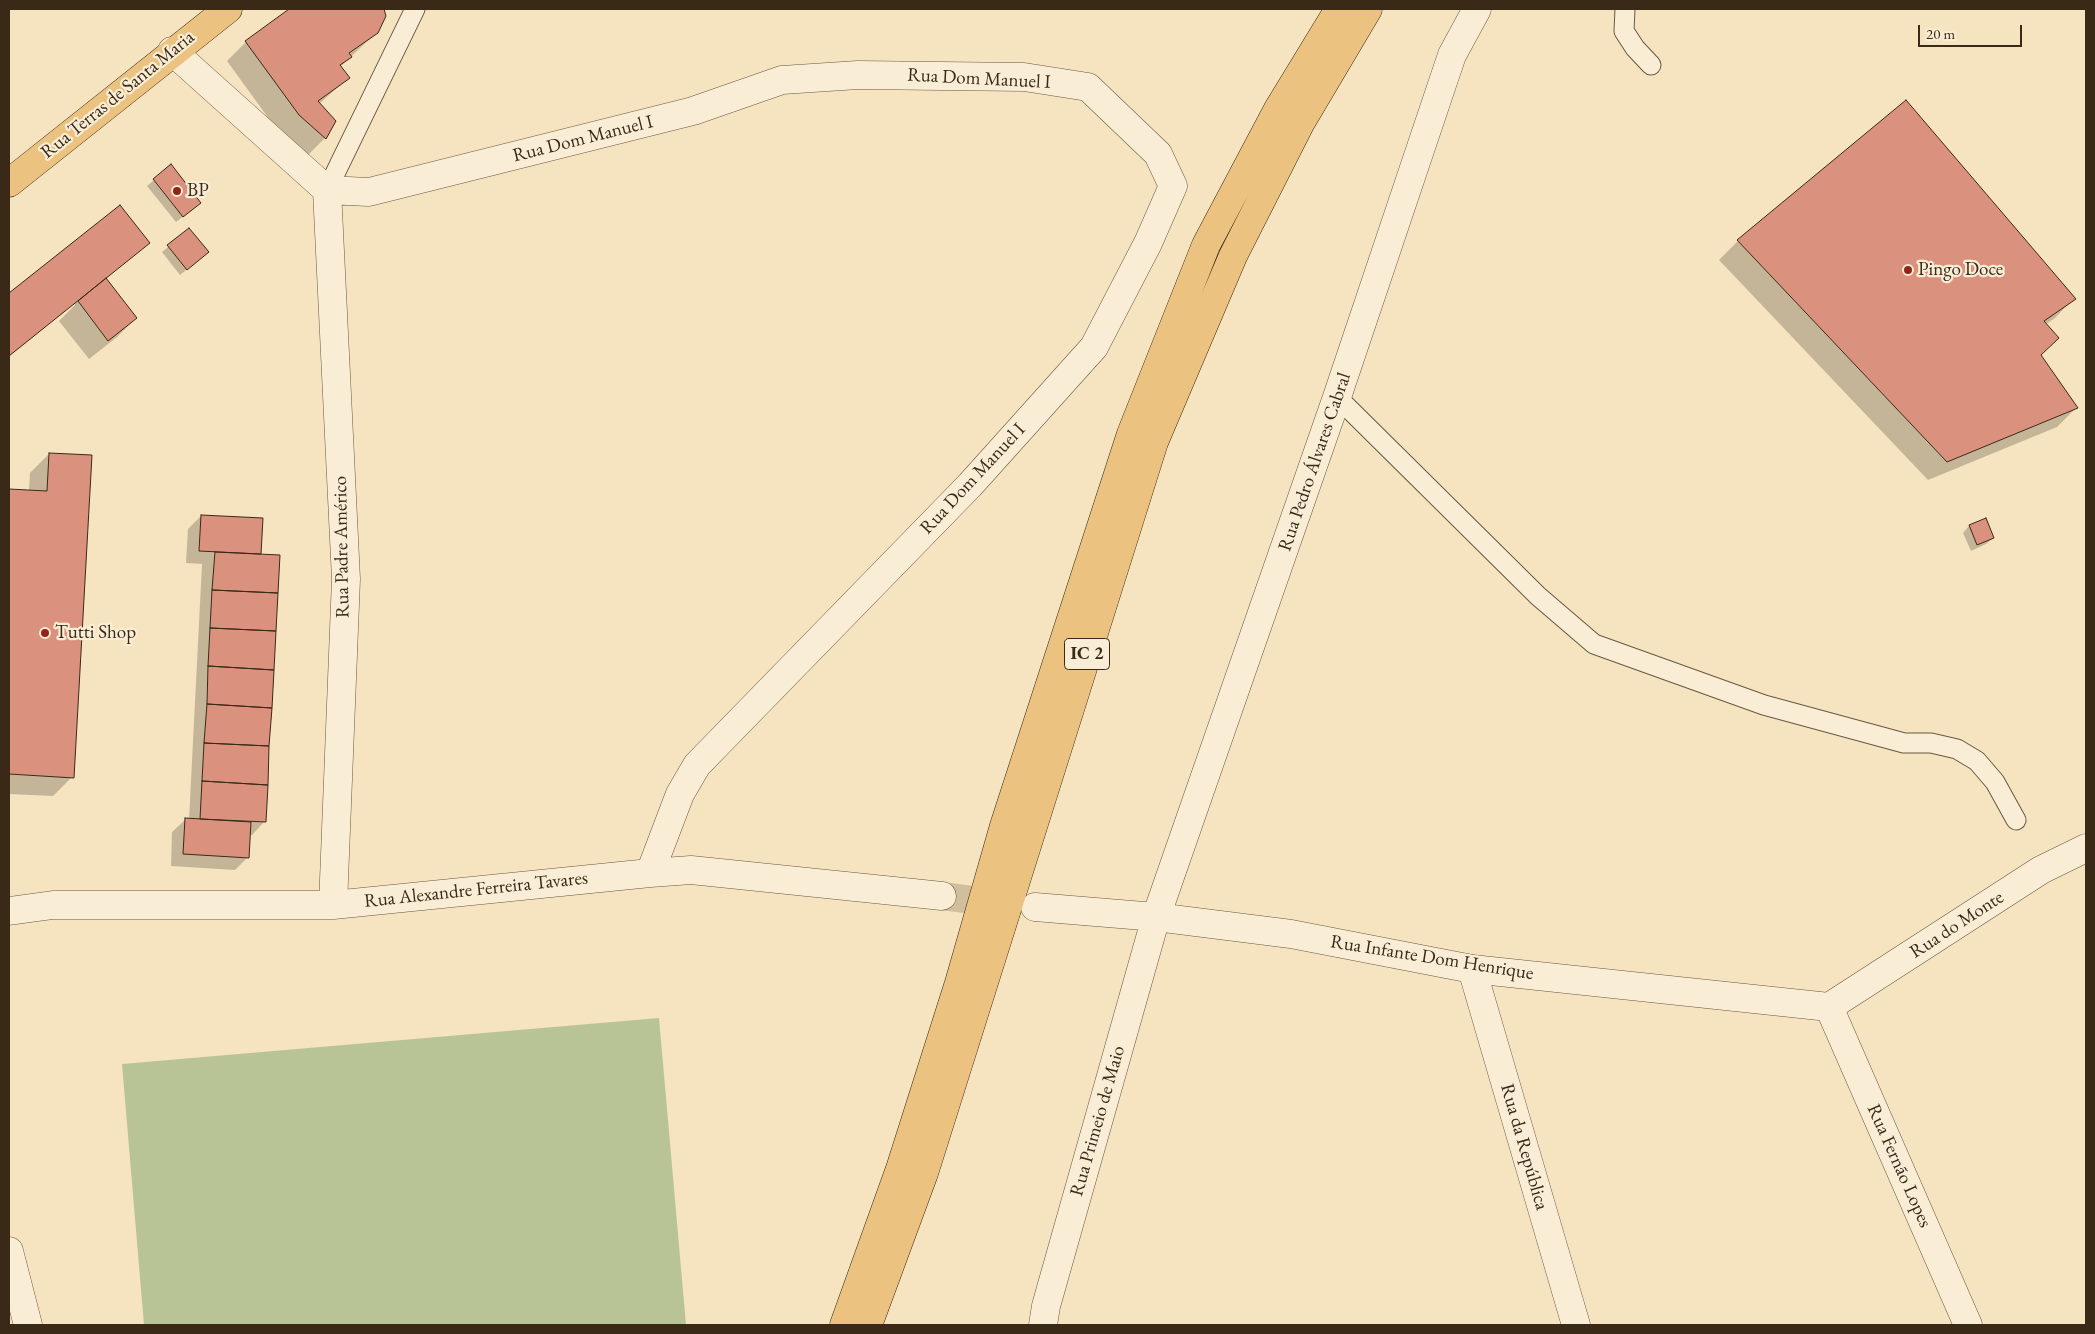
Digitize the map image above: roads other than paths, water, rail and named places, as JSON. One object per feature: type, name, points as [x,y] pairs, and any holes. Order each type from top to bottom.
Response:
[{"type":"main road","name":"Rua Terras de Santa Maria","points":[[9,183],[172,51],[228,9]]},
{"type":"main road","name":"IC 2","points":[[844,1325],[900,1169],[959,982],[1004,826],[1131,434],[1206,245],[1278,109],[1339,9]]},
{"type":"main road","name":"IC 2","points":[[868,1325],[924,1173],[1154,442],[1233,256],[1301,122],[1368,9]]},
{"type":"street","name":"Rua Pedro Álvares Cabral","points":[[1156,917],[1337,397],[1452,55],[1477,9]]},
{"type":"street","points":[[172,51],[327,190]]},
{"type":"street","name":"Rua Dom Manuel I","points":[[327,190],[369,192],[693,111],[782,80],[858,75],[1024,77],[1088,87],[1158,154],[1173,186],[1148,244],[1094,347],[970,485],[697,765],[680,794],[650,873]]},
{"type":"street","name":"Rua Padre Américo","points":[[327,190],[346,579],[333,905]]},
{"type":"street","name":"Rua do Monte","points":[[1829,1007],[2041,870],[2086,848]]},
{"type":"street","name":"Rua Alexandre Ferreira Tavares","points":[[9,911],[53,905],[333,905],[691,870],[942,896]]},
{"type":"street","name":"Rua Infante Dom Henrique","points":[[1035,907],[1156,917],[1291,934],[1472,969],[1829,1007]]},
{"type":"street","name":"Rua Primeio de Maio","points":[[1043,1325],[1046,1306],[1156,917]]},
{"type":"street","name":"Rua da República","points":[[1472,969],[1576,1325]]},
{"type":"street","name":"Rua Fernão Lopes","points":[[1829,1007],[1968,1325]]},
{"type":"street","points":[[9,1251],[28,1325]]},
{"type":"lane","points":[[327,190],[415,9]]},
{"type":"lane","points":[[1625,9],[1624,31],[1635,48],[1651,65]]},
{"type":"lane","points":[[1337,397],[1538,596],[1594,644],[1764,705],[1904,743],[1931,743],[1957,749],[1977,761],[1995,782],[2016,820]]},
{"type":"tunnel","points":[[942,896],[1005,904]]},
{"type":"place","name":"BP","points":[[177,191]]},
{"type":"place","name":"Pingo Doce","points":[[1908,270]]},
{"type":"place","name":"Tutti Shop","points":[[45,633]]}]
